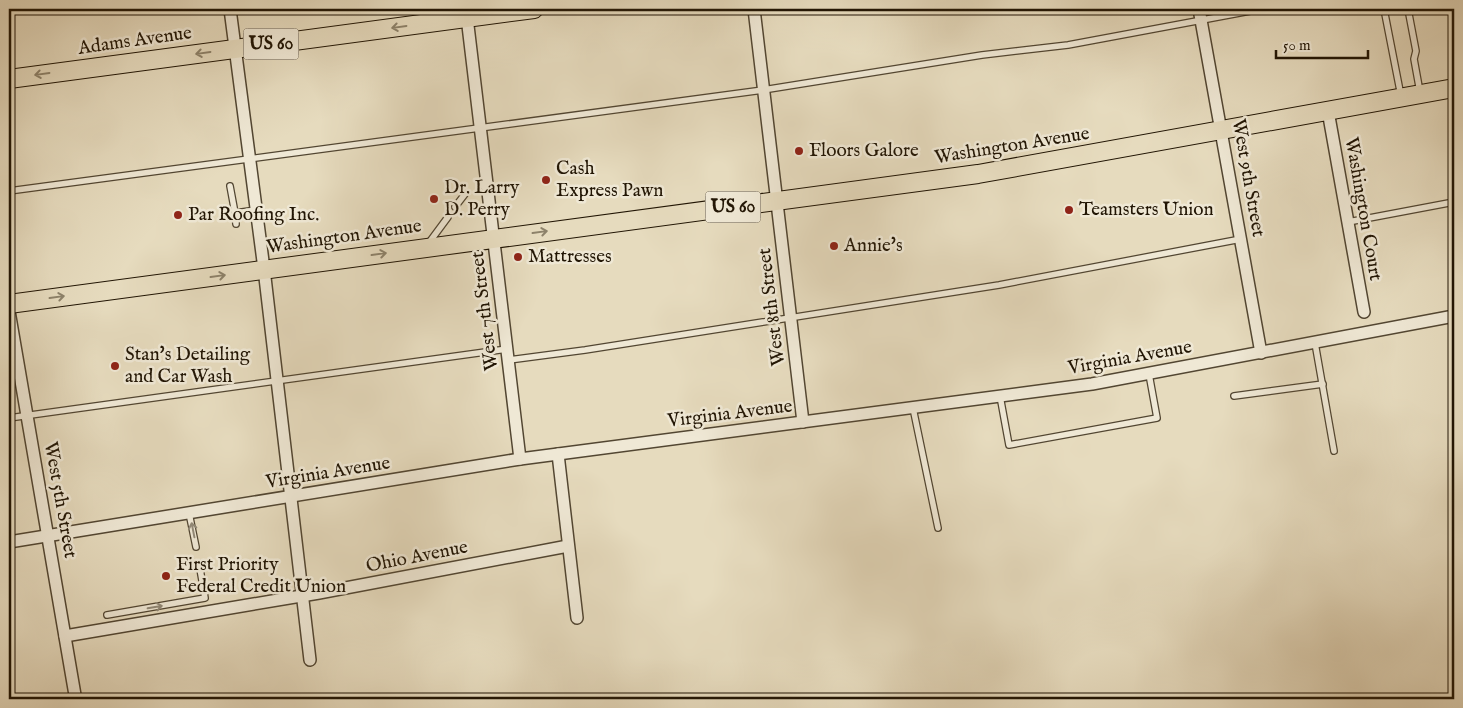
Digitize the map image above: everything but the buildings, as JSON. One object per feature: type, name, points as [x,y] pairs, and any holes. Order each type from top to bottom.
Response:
[{"type":"main road","name":"Adams Avenue","points":[[9,79],[235,49],[467,13],[534,9]]},
{"type":"main road","name":"Washington Avenue","points":[[9,304],[1017,168],[1454,88]]},
{"type":"street","points":[[230,9],[278,380],[310,660]]},
{"type":"street","name":"West 8th Street","points":[[754,9],[803,422]]},
{"type":"street","name":"West 7th Street","points":[[467,13],[520,459]]},
{"type":"street","name":"West 9th Street","points":[[1201,14],[1261,353]]},
{"type":"street","name":"Washington Court","points":[[1328,111],[1364,312]]},
{"type":"street","name":"West 5th Street","points":[[9,311],[75,695]]},
{"type":"street","name":"Virginia Avenue","points":[[9,542],[520,459],[913,408],[1149,374],[1454,316]]},
{"type":"street","points":[[558,454],[576,618]]},
{"type":"street","name":"Ohio Avenue","points":[[65,636],[302,596],[568,546]]},
{"type":"lane","points":[[9,191],[763,90],[982,55],[1068,45],[1201,14],[1261,9]]},
{"type":"lane","points":[[1384,9],[1401,98]]},
{"type":"lane","points":[[1408,9],[1416,51],[1414,59],[1421,94]]},
{"type":"lane","points":[[230,186],[236,224]]},
{"type":"lane","points":[[455,207],[465,194]]},
{"type":"lane","points":[[1348,222],[1454,202]]},
{"type":"lane","points":[[235,213],[256,210]]},
{"type":"lane","points":[[426,248],[448,217]]},
{"type":"lane","points":[[9,418],[278,380],[508,355],[585,350],[999,286],[1242,239]]},
{"type":"lane","points":[[1315,343],[1334,451]]},
{"type":"lane","points":[[1000,396],[1009,445],[1157,418],[1149,374]]},
{"type":"lane","points":[[1234,396],[1323,384]]},
{"type":"lane","points":[[913,408],[938,528]]},
{"type":"lane","points":[[189,513],[196,547]]},
{"type":"lane","points":[[107,615],[205,598],[199,563]]},
{"type":"place","name":"Floors Galore","points":[[799,151]]},
{"type":"place","name":"Cash Express Pawn","points":[[546,180]]},
{"type":"place","name":"Dr. Larry D. Perry","points":[[434,199]]},
{"type":"place","name":"Teamsters Union","points":[[1069,210]]},
{"type":"place","name":"Par Roofing Inc.","points":[[178,215]]},
{"type":"place","name":"Annie's","points":[[834,246]]},
{"type":"place","name":"Mattresses","points":[[518,257]]},
{"type":"place","name":"Stan's Detailing and Car Wash","points":[[115,366]]},
{"type":"place","name":"First Priority Federal Credit Union","points":[[166,576]]}]
